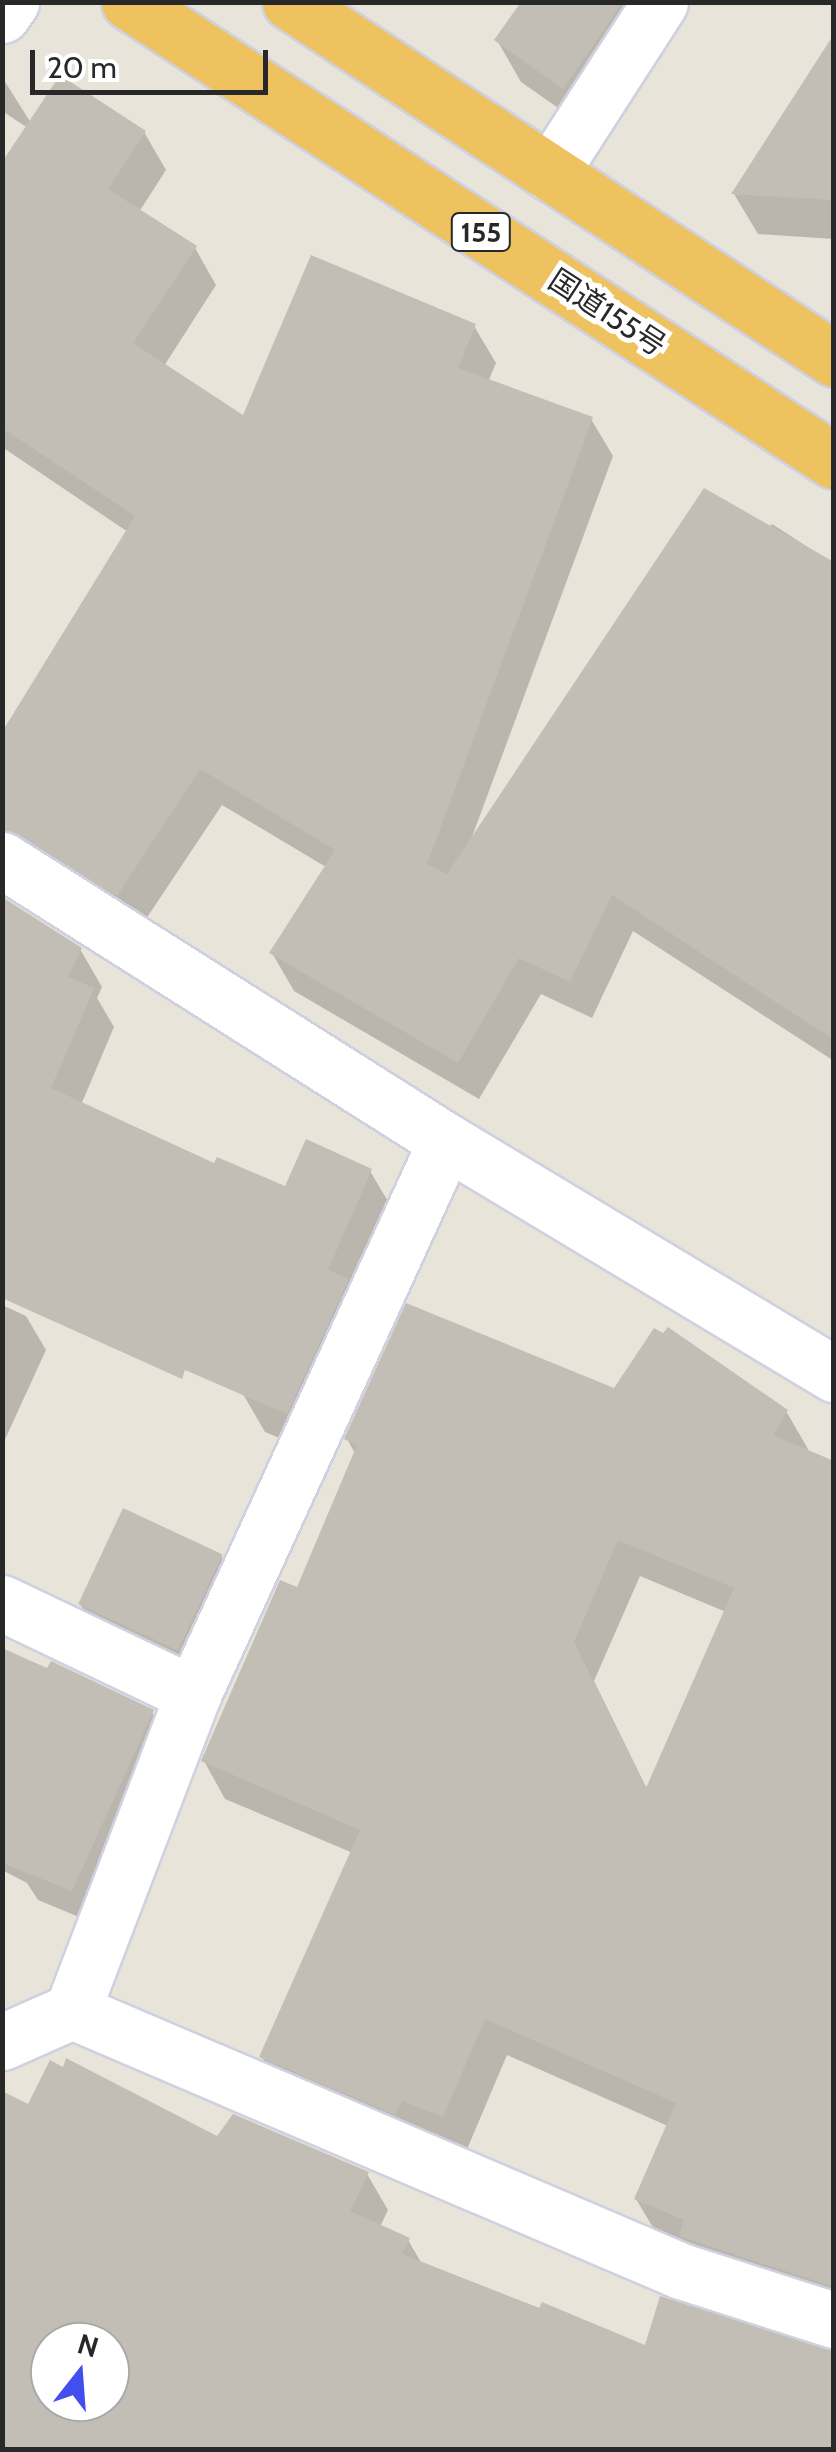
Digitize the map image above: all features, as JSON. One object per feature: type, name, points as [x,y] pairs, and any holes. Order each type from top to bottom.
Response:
[{"type":"highway","name":"国道155号","points":[[129,2],[834,461]]},
{"type":"highway","points":[[290,2],[834,359]]},
{"type":"street","points":[[2,15],[11,2]]},
{"type":"street","points":[[550,173],[660,2]]},
{"type":"street","points":[[2,860],[446,1141],[834,1374]]},
{"type":"street","points":[[2,2042],[72,2011],[192,1694],[446,1141]]},
{"type":"street","points":[[2,1603],[192,1694]]},
{"type":"street","points":[[72,2011],[682,2271],[834,2320]]},
{"type":"building","points":[[521,2],[623,2],[563,89],[494,40]]},
{"type":"building","points":[[834,34],[834,200],[731,194]]},
{"type":"building","points":[[60,75],[146,131],[108,189],[197,246],[133,343],[243,415],[311,255],[476,324],[458,368],[593,417],[427,864],[447,874],[704,488],[834,562],[834,1040],[612,895],[570,982],[519,958],[458,1063],[269,953],[335,850],[200,769],[117,896],[2,829],[2,732],[135,516],[2,428],[2,162]]},
{"type":"building","points":[[2,897],[82,948],[68,977],[94,988],[51,1088],[214,1163],[217,1157],[285,1186],[306,1139],[372,1169],[328,1270],[349,1279],[287,1414],[185,1370],[182,1379],[2,1298]]},
{"type":"building","points":[[406,1303],[614,1388],[654,1328],[663,1333],[668,1327],[788,1410],[773,1435],[834,1461],[834,2287],[679,2236],[684,2220],[634,2199],[676,2103],[485,2019],[443,2117],[402,2101],[395,2115],[259,2057],[360,1830],[201,1761],[280,1580],[297,1587],[357,1445],[344,1439]],"holes":[[[618,1540],[734,1588],[646,1788],[574,1642]]]},
{"type":"building","points":[[123,1508],[223,1554],[178,1651],[78,1604]]},
{"type":"building","points":[[2,1648],[47,1668],[51,1661],[154,1710],[72,1891],[2,1863]]},
{"type":"building","points":[[66,2058],[217,2136],[233,2114],[369,2172],[350,2211],[410,2238],[402,2254],[539,2308],[542,2302],[645,2345],[660,2296],[834,2350],[834,2450],[2,2450],[2,2091],[28,2104],[50,2060],[63,2067]]}]
